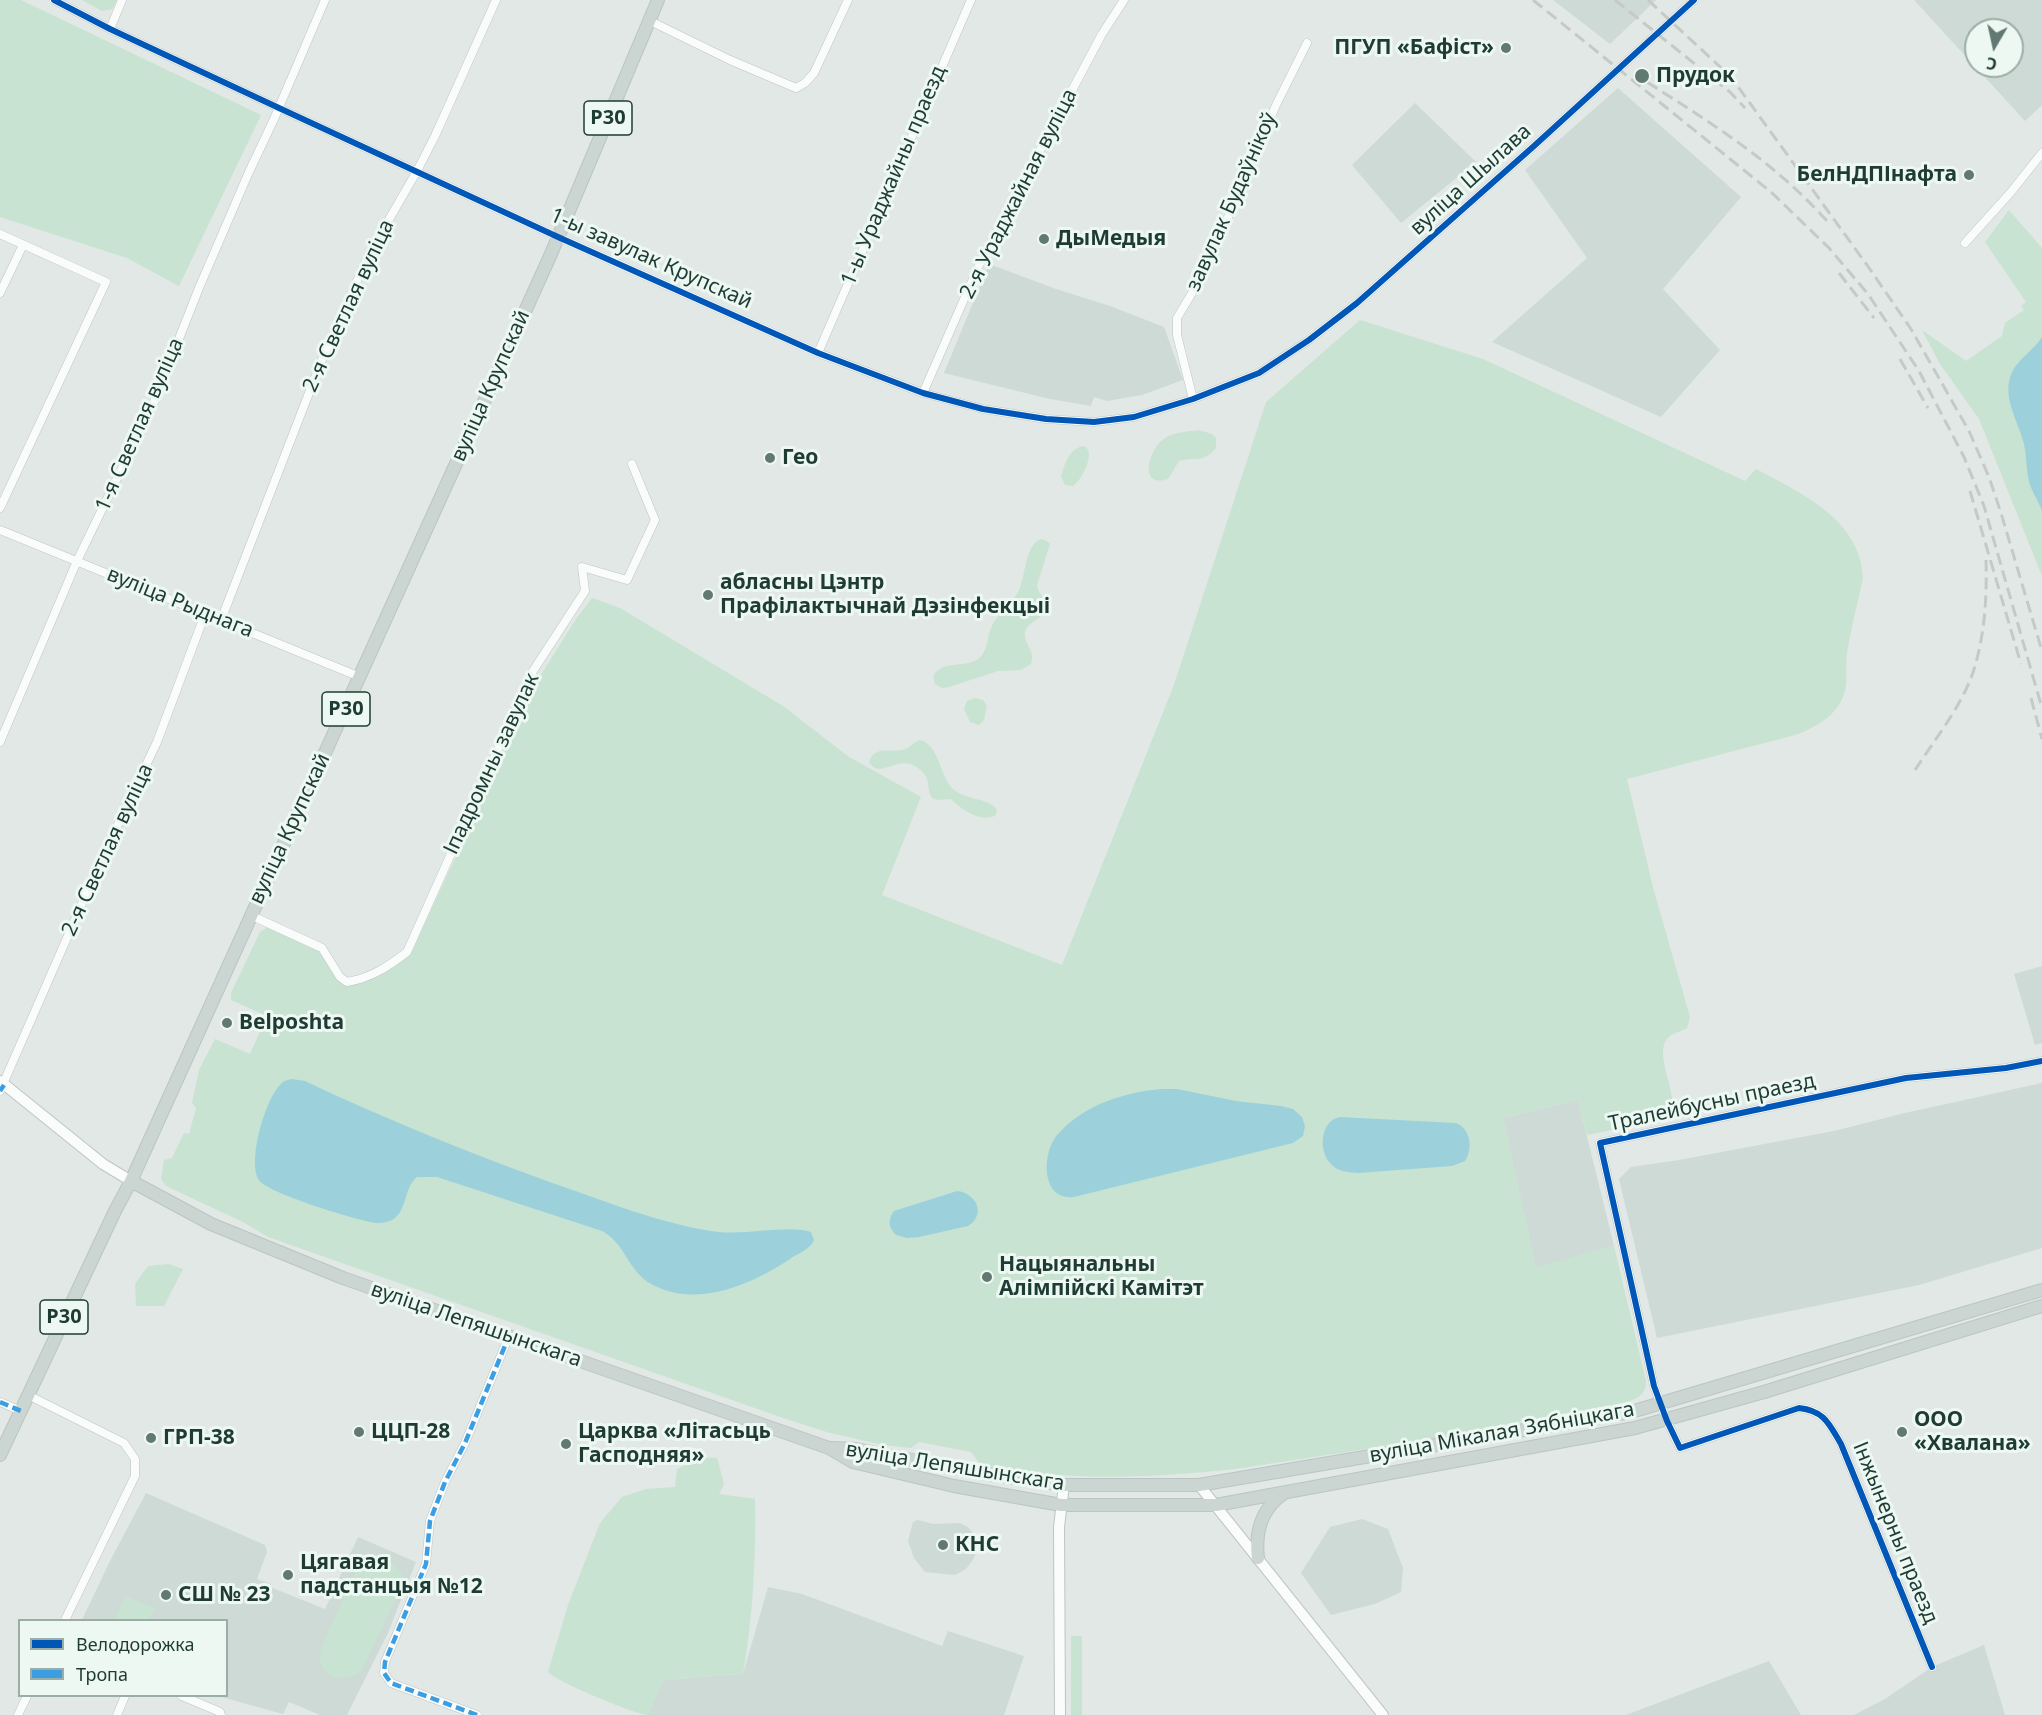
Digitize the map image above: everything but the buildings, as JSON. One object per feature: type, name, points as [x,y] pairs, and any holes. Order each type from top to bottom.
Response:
[{"type":"main road","name":"вуліца Крупскай","points":[[0,1455],[110,1220],[131,1181],[360,677],[558,237],[658,0]]},
{"type":"main road","points":[[1,1086],[104,1164],[131,1181]]},
{"type":"main road","name":"вуліца Лепяшынскага","points":[[131,1181],[211,1224],[343,1278],[830,1448],[853,1462],[954,1486],[1061,1505],[1216,1504]]},
{"type":"main road","name":"вуліца Мікалая Зябніцкага","points":[[1199,1485],[1605,1417],[1661,1404],[2042,1290]]},
{"type":"main road","name":"вуліца Мікалая Зябніцкага","points":[[1216,1504],[1667,1421],[2042,1306]]},
{"type":"main road","name":"вуліца Лепяшынскага","points":[[830,1448],[856,1449],[950,1468],[1064,1485],[1199,1485]]},
{"type":"main road","points":[[1060,1715],[1059,1538],[1064,1485]]},
{"type":"main road","points":[[1199,1485],[1383,1715]]},
{"type":"main road","points":[[1258,1558],[1256,1541],[1261,1519],[1273,1501],[1287,1491]]},
{"type":"street","name":"1-ы завулак Крупскай","points":[[54,0],[110,29],[558,237],[818,353],[922,393],[983,409],[1073,422],[1094,422],[1134,417],[1193,399],[1258,373]]},
{"type":"street","points":[[110,29],[122,0]]},
{"type":"street","name":"1-я Светлая вуліца","points":[[0,742],[77,561],[153,402],[199,288],[325,0]]},
{"type":"street","name":"2-я Светлая вуліца","points":[[221,620],[321,362],[369,254],[417,171],[496,0]]},
{"type":"street","points":[[648,20],[796,88],[806,83],[814,73],[848,0]]},
{"type":"street","name":"1-ы Ураджайны праезд","points":[[818,353],[970,0]]},
{"type":"street","name":"2-я Ураджайная вуліца","points":[[922,393],[979,265],[1102,34],[1124,0]]},
{"type":"street","name":"вуліца Шылава","points":[[1258,373],[1309,340],[1357,303],[1694,0]]},
{"type":"street","name":"завулак Будаўнікоў","points":[[1193,399],[1177,335],[1177,318],[1204,273],[1276,105],[1307,43]]},
{"type":"street","points":[[1965,243],[2042,153]]},
{"type":"street","points":[[0,234],[106,282],[0,508]]},
{"type":"street","points":[[0,293],[2,283],[23,245]]},
{"type":"street","name":"Іпадромны завулак","points":[[250,915],[322,948],[340,977],[347,982],[360,980],[386,968],[407,952],[533,671],[585,591],[582,567],[627,580],[655,520],[632,464]]},
{"type":"street","name":"вуліца Рыднага","points":[[0,530],[360,677]]},
{"type":"street","name":"2-я Светлая вуліца","points":[[1,1086],[102,858],[157,742],[205,614]]},
{"type":"street","name":"Тралейбусны праезд","points":[[1667,1421],[1654,1386],[1600,1143],[1906,1078],[2006,1068],[2042,1061]]},
{"type":"street","points":[[477,1715],[391,1683],[384,1673],[385,1662],[426,1564],[430,1521],[508,1336]]},
{"type":"street","points":[[28,1395],[124,1443],[135,1459],[135,1476],[65,1619]]},
{"type":"street","points":[[0,1401],[21,1411]]},
{"type":"street","name":"Інжынерны праезд","points":[[1667,1421],[1680,1448],[1799,1408],[1812,1410],[1825,1418],[1841,1444],[1932,1667]]},
{"type":"street","points":[[18,1715],[26,1697]]},
{"type":"street","points":[[117,1715],[124,1697]]},
{"type":"street","points":[[186,1697],[220,1714]]},
{"type":"shaded area","points":[[1553,0],[1656,0],[1610,44]]},
{"type":"shaded area","points":[[1914,0],[2042,0],[2042,105],[2025,121],[1986,78],[2024,78],[2024,18],[1964,18],[1964,55]]},
{"type":"shaded area","points":[[1618,88],[1741,197],[1663,289],[1720,350],[1661,417],[1492,342],[1587,258],[1525,170]]},
{"type":"shaded area","points":[[1415,103],[1476,162],[1401,223],[1352,165]]},
{"type":"shaded area","points":[[989,264],[1164,327],[1183,380],[1142,395],[1107,401],[1094,397],[1091,406],[1050,399],[944,373]]},
{"type":"shaded area","points":[[2042,966],[2042,1043],[2035,1045],[2014,974]]},
{"type":"shaded area","points":[[2042,1083],[2042,1248],[1919,1285],[1657,1338],[1619,1179],[1631,1167],[1834,1131]]},
{"type":"shaded area","points":[[1578,1100],[1614,1246],[1536,1268],[1503,1118]]},
{"type":"shaded area","points":[[146,1493],[265,1545],[267,1552],[257,1579],[271,1584],[270,1587],[325,1609],[358,1537],[416,1562],[387,1635],[347,1715],[320,1715],[289,1702],[283,1714],[222,1697],[228,1697],[228,1619],[82,1619]]},
{"type":"shaded area","points":[[1362,1519],[1388,1529],[1403,1568],[1401,1592],[1375,1604],[1331,1615],[1301,1573],[1330,1527]]},
{"type":"shaded area","points":[[918,1520],[933,1524],[960,1523],[968,1527],[978,1545],[974,1558],[966,1569],[955,1575],[925,1572],[914,1558],[908,1541],[913,1522]]},
{"type":"shaded area","points":[[768,1587],[802,1594],[942,1646],[948,1631],[1024,1656],[1004,1715],[648,1715],[663,1680],[743,1674]]},
{"type":"shaded area","points":[[1984,1645],[2005,1715],[1854,1715],[1885,1699],[1932,1667]]},
{"type":"shaded area","points":[[1769,1661],[1801,1715],[1626,1715]]},
{"type":"green space","points":[[0,0],[21,0],[261,115],[179,286],[127,258],[0,217]]},
{"type":"green space","points":[[82,0],[117,0],[112,9],[102,11]]},
{"type":"green space","points":[[2009,210],[2042,248],[2042,576],[1979,419],[1940,364],[1922,330],[1966,361],[2002,336],[2005,323],[2024,310],[2021,306],[2026,302],[1985,242]]},
{"type":"green space","points":[[1360,320],[1483,359],[1745,481],[1756,469],[1826,511],[1852,540],[1860,558],[1863,578],[1847,652],[1846,685],[1844,695],[1835,711],[1812,728],[1795,735],[1627,779],[1654,891],[1690,1017],[1687,1028],[1669,1037],[1664,1046],[1664,1064],[1672,1095],[1672,1113],[1661,1120],[1587,1135],[1578,1100],[1503,1118],[1536,1267],[1614,1246],[1646,1381],[1645,1389],[1638,1397],[1627,1402],[1412,1442],[1235,1469],[1172,1475],[1107,1477],[1011,1470],[980,1464],[971,1452],[919,1442],[911,1448],[884,1445],[830,1433],[789,1420],[268,1237],[243,1222],[166,1186],[161,1179],[164,1160],[172,1158],[184,1133],[189,1134],[196,1108],[192,1103],[199,1070],[215,1039],[250,1054],[267,1016],[231,1000],[231,993],[260,932],[271,925],[317,944],[338,972],[349,980],[385,971],[407,955],[414,947],[539,678],[592,598],[620,608],[783,706],[849,757],[921,797],[882,895],[1062,965],[1174,685],[1266,402]]},
{"type":"green space","points":[[1198,430],[1212,434],[1216,438],[1216,448],[1203,458],[1179,461],[1168,479],[1158,481],[1152,478],[1149,466],[1159,443],[1173,434]]},
{"type":"green space","points":[[1083,446],[1089,453],[1087,466],[1073,486],[1065,485],[1061,476],[1066,462],[1074,450]]},
{"type":"green space","points":[[1040,539],[1050,544],[1037,585],[1046,606],[1042,615],[1029,625],[1025,632],[1032,655],[1031,664],[1021,670],[998,671],[949,687],[942,688],[935,684],[933,676],[938,670],[977,660],[982,655],[994,623],[1019,590],[1028,555]]},
{"type":"green space","points":[[975,698],[983,700],[987,706],[984,720],[979,725],[970,722],[964,709],[967,701]]},
{"type":"green space","points":[[920,740],[931,747],[935,753],[951,787],[963,795],[993,806],[997,810],[996,815],[978,817],[951,799],[932,798],[927,778],[917,767],[901,764],[880,769],[869,762],[875,753],[903,750]]},
{"type":"green space","points":[[169,1264],[183,1269],[164,1306],[136,1306],[135,1284],[148,1266]]},
{"type":"green space","points":[[702,1457],[717,1458],[724,1484],[719,1494],[755,1499],[753,1587],[743,1674],[663,1680],[648,1715],[596,1697],[554,1677],[548,1672],[568,1605],[600,1523],[622,1497],[646,1489],[675,1487],[677,1469]]},
{"type":"green space","points":[[373,1558],[389,1560],[393,1563],[400,1571],[404,1582],[361,1672],[345,1678],[330,1676],[322,1666],[321,1648],[357,1568]]},
{"type":"green space","points":[[125,1596],[155,1608],[150,1619],[114,1619]]},
{"type":"green space","points":[[1071,1636],[1082,1636],[1082,1715],[1071,1715]]},
{"type":"water","points":[[2042,337],[2042,511],[2030,485],[2024,444],[2008,390],[2015,367]]},
{"type":"water","points":[[292,1079],[305,1081],[398,1123],[494,1161],[653,1217],[711,1231],[803,1230],[811,1232],[814,1240],[804,1251],[775,1269],[741,1285],[723,1291],[686,1294],[668,1291],[643,1278],[610,1236],[602,1231],[437,1177],[417,1177],[409,1187],[401,1211],[392,1220],[373,1223],[360,1220],[293,1198],[259,1180],[255,1160],[259,1131],[274,1093],[281,1084]]},
{"type":"water","points":[[1162,1089],[1177,1089],[1236,1101],[1293,1109],[1302,1117],[1305,1126],[1303,1136],[1293,1143],[1074,1197],[1063,1196],[1055,1192],[1047,1174],[1049,1152],[1052,1142],[1068,1124],[1092,1108],[1119,1097]]},
{"type":"water","points":[[1340,1117],[1456,1123],[1468,1134],[1470,1145],[1468,1156],[1465,1161],[1452,1166],[1358,1173],[1343,1171],[1334,1167],[1327,1159],[1323,1145],[1323,1137],[1328,1124]]},
{"type":"water","points":[[957,1191],[969,1196],[977,1205],[977,1216],[968,1226],[907,1238],[896,1235],[892,1230],[890,1221],[894,1211]]},
{"type":"railway","points":[[1533,0],[1771,192],[1829,248],[1868,294],[1919,371],[1964,457],[1984,506],[2042,708]]},
{"type":"railway","points":[[1615,0],[1730,92],[1745,108]]},
{"type":"railway","points":[[1648,0],[1731,77],[1911,329],[1969,431],[1989,477],[2042,651]]},
{"type":"railway","points":[[1647,82],[1742,145],[1786,180],[1827,221]]},
{"type":"railway","points":[[1839,273],[1874,318]]},
{"type":"railway","points":[[1900,359],[1928,408]]},
{"type":"railway","points":[[1970,491],[2021,664]]},
{"type":"railway","points":[[1915,770],[1957,707],[1975,666],[1985,613],[1986,560]]},
{"type":"railway","points":[[2031,698],[2042,739]]},
{"type":"marked path","points":[[0,1091],[4,1085]]},
{"type":"marked path","points":[[477,1715],[391,1683],[384,1673],[385,1662],[426,1564],[430,1521],[509,1336]]},
{"type":"marked path","points":[[0,1402],[21,1411]]},
{"type":"cycle path","points":[[54,0],[110,29],[558,237],[818,353],[923,393],[983,409],[1046,419],[1094,422],[1134,417],[1193,399],[1259,373],[1309,340],[1357,303],[1694,0]]},
{"type":"cycle path","points":[[1932,1667],[1841,1444],[1821,1415],[1799,1408],[1680,1448],[1654,1386],[1600,1143],[1906,1078],[2006,1068],[2042,1061]]},
{"type":"place","name":"ПГУП «Бафіст»","points":[[1506,48]]},
{"type":"place","name":"Прудок","points":[[1642,76]]},
{"type":"place","name":"БелНДПІнафта","points":[[1969,175]]},
{"type":"place","name":"ДыМедыя","points":[[1044,239]]},
{"type":"place","name":"Гео","points":[[770,458]]},
{"type":"place","name":"абласны Цэнтр Прафілактычнай Дэзінфекцыі","points":[[708,595]]},
{"type":"place","name":"Belposhta","points":[[227,1023]]},
{"type":"place","name":"Нацыянальны Алімпійскі Камітэт","points":[[987,1277]]},
{"type":"place","name":"ЦЦП-28","points":[[359,1432]]},
{"type":"place","name":"ООО «Хвалана»","points":[[1902,1432]]},
{"type":"place","name":"ГРП-38","points":[[151,1438]]},
{"type":"place","name":"Царква «Літасьць Гасподняя»","points":[[566,1444]]},
{"type":"place","name":"КНС","points":[[943,1545]]},
{"type":"place","name":"Цягавая падстанцыя №12","points":[[288,1575]]},
{"type":"place","name":"СШ № 23","points":[[166,1595]]}]
